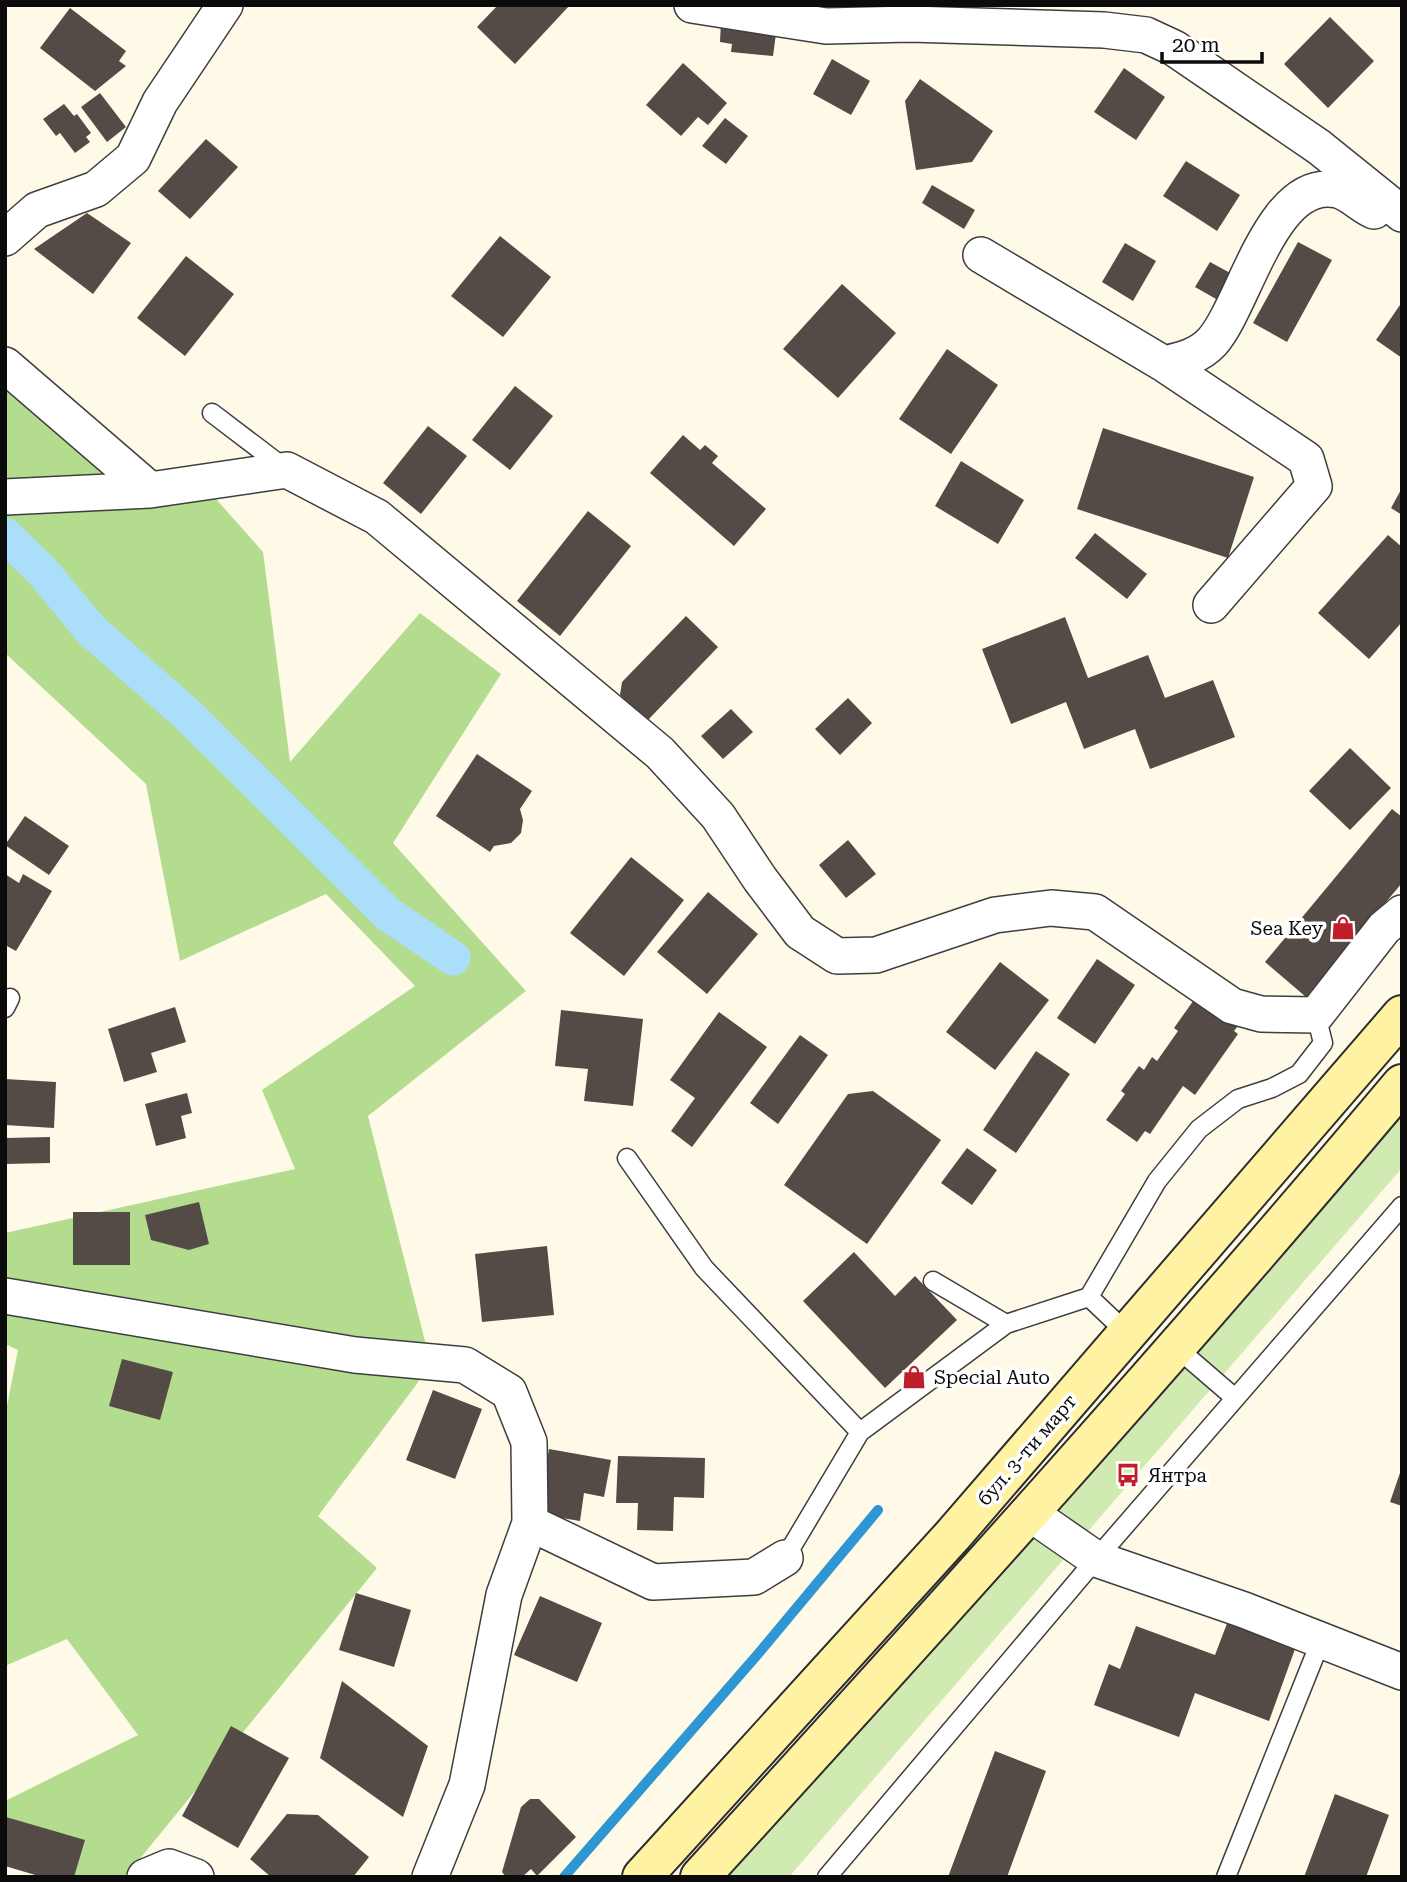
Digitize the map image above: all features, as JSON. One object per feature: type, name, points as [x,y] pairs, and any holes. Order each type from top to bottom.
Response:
[{"type":"street","points":[[5,238],[37,210],[96,189],[133,159],[160,102],[225,5]]},
{"type":"street","points":[[691,5],[826,26],[924,24],[1104,30],[1146,35],[1174,48],[1320,147],[1402,216]]},
{"type":"street","points":[[1164,364],[1191,358],[1211,343],[1282,214],[1302,196],[1324,190],[1339,190],[1371,210],[1402,216]]},
{"type":"street","points":[[981,255],[1164,364],[1306,459],[1314,486],[1211,606]]},
{"type":"street","points":[[5,365],[150,490]]},
{"type":"street","points":[[5,497],[150,490],[287,470],[377,517],[660,754],[718,816],[800,932],[837,956],[876,955],[995,915],[1052,908],[1095,912],[1231,1006],[1261,1014],[1316,1015],[1384,928],[1402,913]]},
{"type":"street","name":"бул. 3-ти март","points":[[642,1877],[953,1535],[1402,1015]]},
{"type":"street","points":[[701,1877],[1031,1514],[1177,1348],[1402,1084]]},
{"type":"street","points":[[5,1296],[355,1355],[465,1365],[509,1392],[529,1441],[530,1523],[504,1595],[467,1785],[430,1877]]},
{"type":"street","points":[[1031,1514],[1096,1559],[1402,1672]]},
{"type":"street","points":[[530,1523],[653,1583],[754,1577],[785,1558]]},
{"type":"street","points":[[145,1877],[169,1867],[196,1877]]},
{"type":"lane","points":[[212,413],[287,470]]},
{"type":"lane","points":[[785,1558],[860,1432],[1006,1324],[1089,1297],[1157,1181],[1199,1129],[1238,1099],[1272,1088],[1299,1074],[1323,1043],[1316,1015]]},
{"type":"lane","points":[[626,1158],[704,1268],[860,1432]]},
{"type":"lane","points":[[827,1877],[1096,1559],[1402,1206]]},
{"type":"lane","points":[[933,1280],[1006,1324]]},
{"type":"lane","points":[[1089,1297],[1126,1332]]},
{"type":"lane","points":[[1177,1348],[1235,1398]]},
{"type":"lane","points":[[1226,1877],[1321,1640]]},
{"type":"green space","points":[[5,371],[133,494],[216,499],[263,552],[290,762],[420,613],[501,674],[393,843],[526,991],[368,1116],[431,1365],[318,1516],[377,1568],[125,1877],[65,1877],[5,1817],[5,1801],[138,1735],[67,1639],[5,1666],[5,1416],[18,1350],[5,1344],[5,1233],[295,1169],[262,1090],[415,986],[326,894],[180,961],[146,784],[5,653]]},
{"type":"green space","points":[[1402,1084],[1402,1168],[789,1877],[700,1877]]},
{"type":"building","points":[[498,5],[570,5],[515,64],[477,27]]},
{"type":"building","points":[[70,8],[126,51],[119,61],[126,66],[95,91],[40,48]]},
{"type":"building","points":[[1330,17],[1374,61],[1328,108],[1284,64]]},
{"type":"building","points":[[721,21],[777,26],[773,56],[731,52],[732,44],[720,42]]},
{"type":"building","points":[[832,59],[870,81],[851,115],[813,94]]},
{"type":"building","points":[[683,63],[727,103],[708,125],[698,117],[681,136],[646,105]]},
{"type":"building","points":[[1124,68],[1165,97],[1136,140],[1094,112]]},
{"type":"building","points":[[920,79],[993,131],[972,162],[916,170],[905,101]]},
{"type":"building","points":[[100,93],[126,127],[107,142],[81,107]]},
{"type":"building","points":[[64,104],[74,116],[77,114],[91,133],[86,137],[90,142],[75,153],[60,133],[56,136],[43,119]]},
{"type":"building","points":[[725,118],[748,136],[726,164],[702,146]]},
{"type":"building","points":[[206,139],[238,167],[190,219],[158,191]]},
{"type":"building","points":[[1186,161],[1240,195],[1217,231],[1163,196]]},
{"type":"building","points":[[932,185],[975,210],[964,229],[922,203]]},
{"type":"building","points":[[87,213],[131,243],[93,294],[34,249]]},
{"type":"building","points":[[500,236],[551,277],[503,337],[451,296]]},
{"type":"building","points":[[1298,242],[1332,260],[1287,342],[1253,323]]},
{"type":"building","points":[[1125,243],[1156,261],[1133,301],[1102,282]]},
{"type":"building","points":[[186,256],[234,294],[185,356],[137,318]]},
{"type":"building","points":[[1210,262],[1245,281],[1230,307],[1195,287]]},
{"type":"building","points":[[842,284],[896,333],[838,398],[783,349]]},
{"type":"building","points":[[1402,302],[1402,358],[1376,340]]},
{"type":"building","points":[[947,349],[998,385],[951,454],[899,419]]},
{"type":"building","points":[[515,386],[553,416],[510,470],[472,440]]},
{"type":"building","points":[[428,426],[467,456],[421,514],[383,483]]},
{"type":"building","points":[[1103,428],[1254,477],[1228,558],[1077,509]]},
{"type":"building","points":[[683,435],[700,450],[705,445],[718,456],[712,463],[766,509],[734,546],[650,473]]},
{"type":"building","points":[[961,461],[1024,500],[998,544],[935,506]]},
{"type":"building","points":[[1402,488],[1402,515],[1391,508]]},
{"type":"building","points":[[588,511],[631,546],[560,636],[517,601]]},
{"type":"building","points":[[1095,533],[1147,574],[1127,599],[1075,558]]},
{"type":"building","points":[[1388,535],[1402,547],[1402,622],[1369,659],[1318,613]]},
{"type":"building","points":[[686,616],[718,647],[647,721],[620,695],[622,682]]},
{"type":"building","points":[[1065,617],[1088,678],[1148,655],[1165,698],[1213,680],[1235,737],[1150,769],[1135,729],[1084,749],[1066,702],[1011,724],[982,649]]},
{"type":"building","points":[[848,698],[872,723],[840,755],[815,729]]},
{"type":"building","points":[[731,709],[753,732],[723,759],[701,736]]},
{"type":"building","points":[[1350,748],[1391,788],[1350,830],[1309,791]]},
{"type":"building","points":[[477,754],[532,791],[520,809],[523,820],[521,833],[511,843],[494,846],[490,852],[436,816]]},
{"type":"building","points":[[1392,809],[1402,817],[1402,883],[1306,997],[1265,962]]},
{"type":"building","points":[[25,816],[69,846],[49,875],[5,845]]},
{"type":"building","points":[[848,840],[876,874],[846,898],[819,865]]},
{"type":"building","points":[[631,857],[684,900],[624,976],[570,933]]},
{"type":"building","points":[[5,874],[19,883],[23,874],[52,891],[16,951],[5,945]]},
{"type":"building","points":[[708,892],[758,934],[707,994],[657,952]]},
{"type":"building","points":[[1097,959],[1135,985],[1095,1044],[1057,1018]]},
{"type":"building","points":[[1000,962],[1049,1000],[995,1070],[946,1032]]},
{"type":"building","points":[[1196,997],[1238,1026],[1234,1031],[1238,1034],[1195,1095],[1183,1086],[1150,1134],[1145,1131],[1137,1142],[1106,1120],[1125,1094],[1121,1091],[1139,1066],[1144,1070],[1152,1057],[1157,1061],[1178,1031],[1174,1028]]},
{"type":"building","points":[[175,1007],[186,1042],[151,1053],[157,1072],[124,1082],[108,1029]]},
{"type":"building","points":[[561,1010],[643,1019],[633,1106],[584,1101],[588,1069],[555,1066]]},
{"type":"building","points":[[719,1012],[767,1047],[692,1147],[671,1131],[695,1098],[670,1080]]},
{"type":"building","points":[[800,1035],[828,1055],[778,1124],[750,1103]]},
{"type":"building","points":[[1036,1051],[1070,1074],[1016,1153],[983,1130]]},
{"type":"building","points":[[5,1079],[56,1082],[54,1128],[5,1125]]},
{"type":"building","points":[[873,1091],[941,1140],[867,1244],[784,1185],[848,1094]]},
{"type":"building","points":[[187,1093],[192,1113],[181,1116],[186,1138],[156,1146],[145,1104]]},
{"type":"building","points":[[50,1137],[50,1163],[5,1164],[5,1138]]},
{"type":"building","points":[[967,1148],[997,1170],[972,1205],[941,1183]]},
{"type":"building","points":[[199,1202],[209,1244],[189,1250],[151,1240],[145,1215]]},
{"type":"building","points":[[73,1212],[130,1212],[130,1265],[73,1265]]},
{"type":"building","points":[[547,1246],[554,1315],[482,1322],[475,1254]]},
{"type":"building","points":[[854,1252],[895,1296],[915,1276],[957,1320],[885,1388],[803,1301]]},
{"type":"building","points":[[122,1359],[173,1372],[160,1420],[109,1406]]},
{"type":"building","points":[[433,1390],[482,1409],[455,1479],[406,1460]]},
{"type":"building","points":[[549,1449],[611,1460],[604,1497],[584,1493],[580,1521],[538,1514]]},
{"type":"building","points":[[618,1456],[705,1458],[704,1498],[674,1497],[673,1531],[637,1530],[638,1503],[616,1503]]},
{"type":"building","points":[[1402,1470],[1402,1506],[1390,1502]]},
{"type":"building","points":[[356,1593],[411,1610],[394,1667],[339,1650]]},
{"type":"building","points":[[540,1596],[602,1623],[577,1682],[514,1655]]},
{"type":"building","points":[[1231,1613],[1299,1638],[1269,1721],[1195,1693],[1179,1737],[1094,1705],[1109,1664],[1120,1669],[1136,1626],[1215,1655]]},
{"type":"building","points":[[342,1681],[428,1746],[403,1817],[320,1758]]},
{"type":"building","points":[[231,1726],[289,1758],[238,1848],[182,1816]]},
{"type":"building","points":[[995,1751],[1046,1771],[1007,1877],[948,1877]]},
{"type":"building","points":[[1335,1794],[1389,1815],[1366,1877],[1304,1877]]},
{"type":"building","points":[[530,1799],[539,1799],[576,1837],[537,1876],[531,1869],[522,1877],[506,1877],[502,1872],[521,1807]]},
{"type":"building","points":[[287,1814],[318,1815],[369,1857],[353,1877],[271,1877],[250,1859]]},
{"type":"building","points":[[6,1817],[85,1840],[74,1877],[42,1877],[5,1866]]},
{"type":"waterway","points":[[5,535],[43,572],[91,630],[189,716],[388,914],[453,958]]},
{"type":"waterway","points":[[564,1877],[758,1654],[878,1510]]},
{"type":"place","name":"Sea Key","points":[[1343,928]]},
{"type":"place","name":"Special Auto","points":[[914,1377]]},
{"type":"place","name":"Янтра","points":[[1128,1475]]}]
